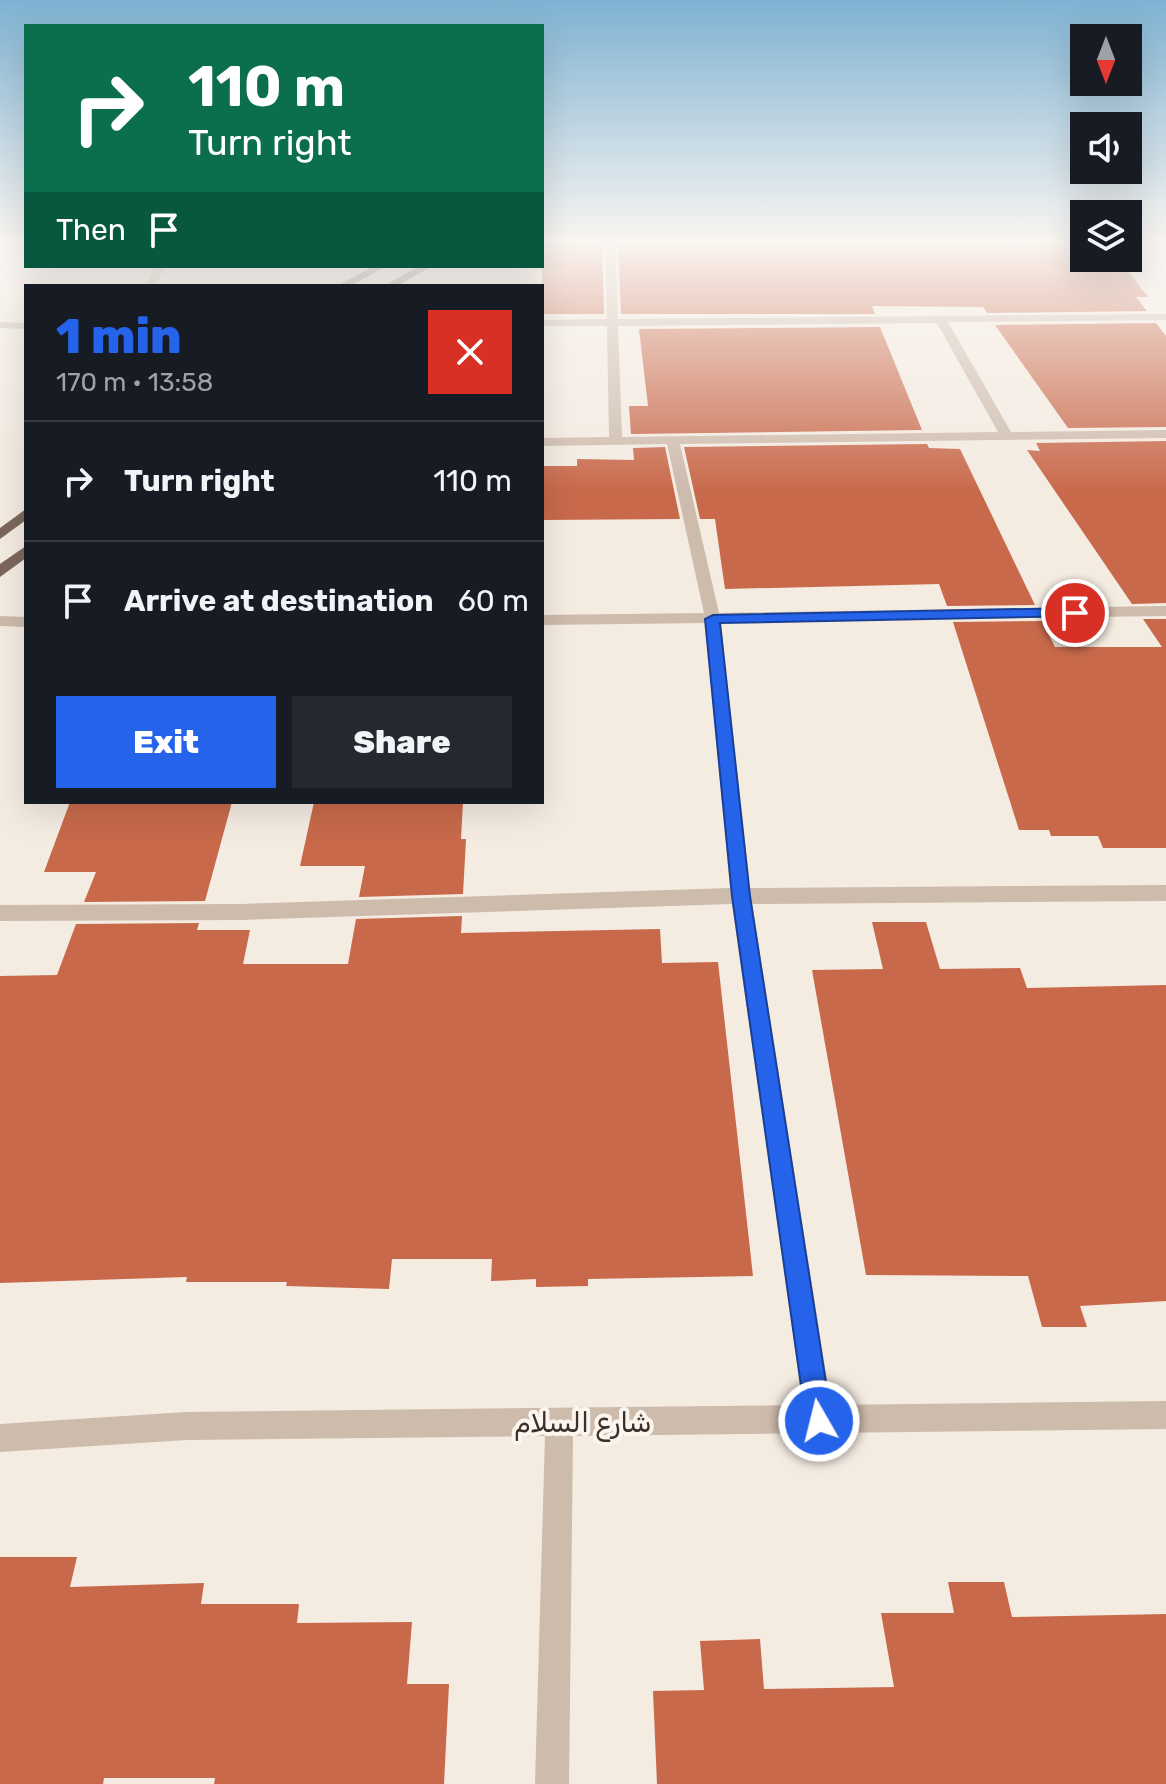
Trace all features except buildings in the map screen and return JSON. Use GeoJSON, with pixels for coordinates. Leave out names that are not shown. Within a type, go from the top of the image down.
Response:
{"type":"FeatureCollection","features":[{"type":"Feature","properties":{"kind":"main road"},"geometry":{"type":"LineString","coordinates":[[0,535],[24,515]]}},
{"type":"Feature","properties":{"kind":"main road"},"geometry":{"type":"LineString","coordinates":[[0,572],[24,552]]}},
{"type":"Feature","properties":{"kind":"street"},"geometry":{"type":"LineString","coordinates":[[610,326],[616,443]]}},
{"type":"Feature","properties":{"kind":"street"},"geometry":{"type":"LineString","coordinates":[[945,326],[1006,435]]}},
{"type":"Feature","properties":{"kind":"street"},"geometry":{"type":"LineString","coordinates":[[544,442],[1166,434]]}},
{"type":"Feature","properties":{"kind":"street"},"geometry":{"type":"LineString","coordinates":[[673,442],[713,619],[741,896],[819,1421]]}},
{"type":"Feature","properties":{"kind":"street"},"geometry":{"type":"LineString","coordinates":[[544,620],[1166,611]]}},
{"type":"Feature","properties":{"kind":"street"},"geometry":{"type":"LineString","coordinates":[[0,621],[24,622]]}},
{"type":"Feature","properties":{"kind":"street"},"geometry":{"type":"LineString","coordinates":[[0,913],[241,912],[741,896],[1166,893]]}},
{"type":"Feature","properties":{"kind":"street","name":"شارع السلام"},"geometry":{"type":"LineString","coordinates":[[0,1438],[186,1426],[1166,1415]]}},
{"type":"Feature","properties":{"kind":"street"},"geometry":{"type":"LineString","coordinates":[[552,1784],[559,1422]]}},
{"type":"Feature","properties":{"kind":"route"},"geometry":{"type":"LineString","coordinates":[[819,1421],[741,896],[713,619],[1075,613]]}}]}
